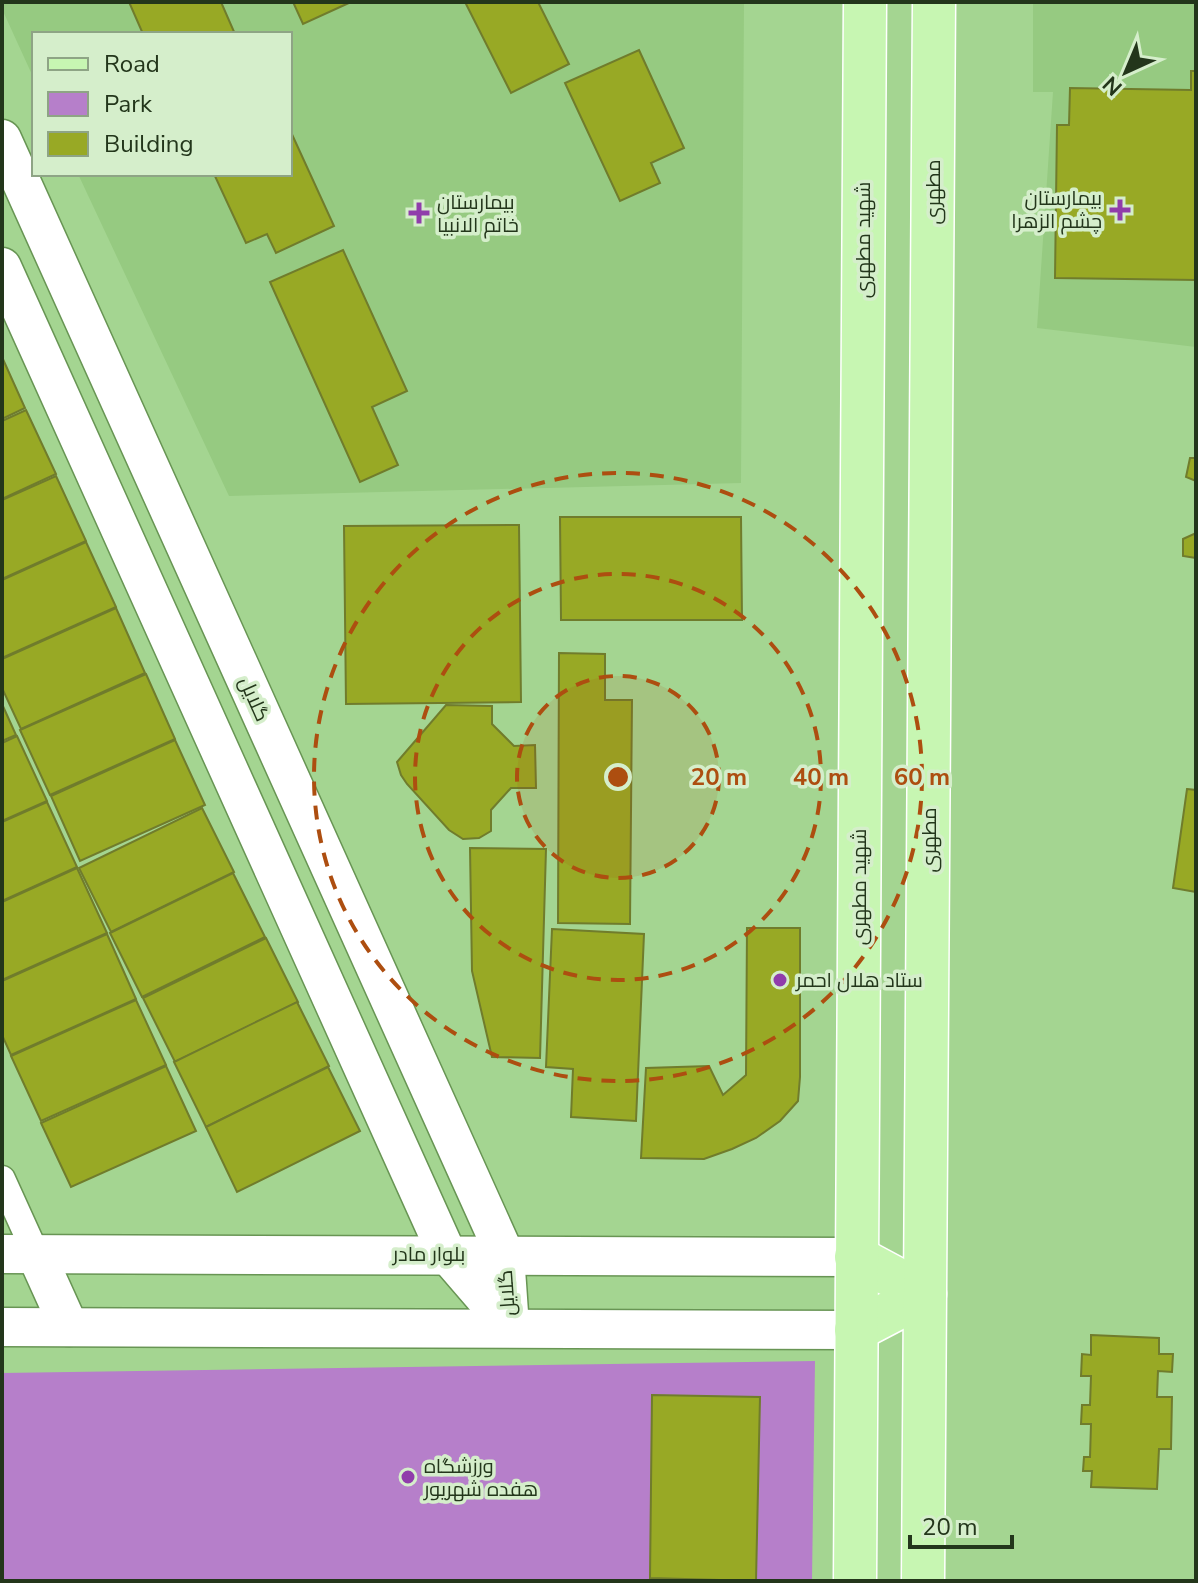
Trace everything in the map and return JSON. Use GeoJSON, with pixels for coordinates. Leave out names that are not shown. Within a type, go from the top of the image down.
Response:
{"type":"FeatureCollection","features":[{"type":"Feature","properties":{"kind":"main road","name":"شهید مطهری"},"geometry":{"type":"LineString","coordinates":[[855,1581],[865,2]]}},
{"type":"Feature","properties":{"kind":"main road","name":"مطهری"},"geometry":{"type":"LineString","coordinates":[[923,1581],[934,2]]}},
{"type":"Feature","properties":{"kind":"main road"},"geometry":{"type":"LineString","coordinates":[[856,1257],[925,1294]]}},
{"type":"Feature","properties":{"kind":"main road"},"geometry":{"type":"LineString","coordinates":[[856,1330],[925,1294]]}},
{"type":"Feature","properties":{"kind":"street","name":"گلایل"},"geometry":{"type":"LineString","coordinates":[[2,139],[505,1255],[510,1327]]}},
{"type":"Feature","properties":{"kind":"street","name":"گلایل"},"geometry":{"type":"LineString","coordinates":[[2,267],[447,1254],[510,1327]]}},
{"type":"Feature","properties":{"kind":"street"},"geometry":{"type":"LineString","coordinates":[[2,1179],[19,1254],[69,1327]]}},
{"type":"Feature","properties":{"kind":"street","name":"بلوار مادر"},"geometry":{"type":"LineString","coordinates":[[19,1254],[856,1257]]}},
{"type":"Feature","properties":{"kind":"street"},"geometry":{"type":"LineString","coordinates":[[2,1327],[856,1330]]}},
{"type":"Feature","properties":{"kind":"shaded area","name":"بیمارستان خاتم الانبیا"},"geometry":{"type":"Polygon","coordinates":[[[2,2],[744,2],[741,483],[229,496],[79,176],[292,176],[292,32],[32,32],[32,75],[2,9],[2,2]]]}},
{"type":"Feature","properties":{"kind":"shaded area","name":"بیمارستان چشم الزهرا"},"geometry":{"type":"Polygon","coordinates":[[[1033,2],[1196,2],[1196,347],[1037,328],[1053,92],[1033,92],[1033,2]]]}},
{"type":"Feature","properties":{"kind":"green space","name":"ورزشگاه هفده شهریور"},"geometry":{"type":"Polygon","coordinates":[[[815,1361],[812,1581],[2,1581],[2,1373],[815,1361]]]}},
{"type":"Feature","properties":{"kind":"building"},"geometry":{"type":"Polygon","coordinates":[[[129,2],[221,2],[234,32],[142,32],[129,2]]]}},
{"type":"Feature","properties":{"kind":"building"},"geometry":{"type":"Polygon","coordinates":[[[293,2],[351,2],[303,24],[293,2]]]}},
{"type":"Feature","properties":{"kind":"building"},"geometry":{"type":"Polygon","coordinates":[[[465,2],[538,2],[569,64],[511,93],[465,2]]]}},
{"type":"Feature","properties":{"kind":"building"},"geometry":{"type":"Polygon","coordinates":[[[639,50],[684,148],[651,163],[660,183],[620,201],[565,83],[639,50]]]}},
{"type":"Feature","properties":{"kind":"building"},"geometry":{"type":"Polygon","coordinates":[[[1191,71],[1196,71],[1196,280],[1055,278],[1057,125],[1069,125],[1070,88],[1191,90],[1191,71]]]}},
{"type":"Feature","properties":{"kind":"building"},"geometry":{"type":"Polygon","coordinates":[[[292,134],[334,226],[276,253],[267,234],[246,243],[215,176],[292,176],[292,134]]]}},
{"type":"Feature","properties":{"kind":"building"},"geometry":{"type":"Polygon","coordinates":[[[343,250],[407,391],[372,407],[398,465],[360,482],[270,282],[343,250]]]}},
{"type":"Feature","properties":{"kind":"building"},"geometry":{"type":"Polygon","coordinates":[[[2,357],[25,408],[2,419],[2,357]]]}},
{"type":"Feature","properties":{"kind":"building"},"geometry":{"type":"Polygon","coordinates":[[[26,410],[56,474],[2,499],[2,421],[26,410]]]}},
{"type":"Feature","properties":{"kind":"building"},"geometry":{"type":"Polygon","coordinates":[[[1190,458],[1196,458],[1196,481],[1186,477],[1190,458]]]}},
{"type":"Feature","properties":{"kind":"building"},"geometry":{"type":"Polygon","coordinates":[[[56,476],[86,541],[2,579],[2,500],[56,476]]]}},
{"type":"Feature","properties":{"kind":"building"},"geometry":{"type":"Polygon","coordinates":[[[560,517],[741,517],[742,620],[561,620],[560,517]]]}},
{"type":"Feature","properties":{"kind":"building"},"geometry":{"type":"Polygon","coordinates":[[[519,525],[521,702],[346,704],[344,526],[519,525]]]}},
{"type":"Feature","properties":{"kind":"building"},"geometry":{"type":"Polygon","coordinates":[[[1196,533],[1196,558],[1183,556],[1183,539],[1196,533]]]}},
{"type":"Feature","properties":{"kind":"building"},"geometry":{"type":"Polygon","coordinates":[[[86,542],[116,607],[2,658],[2,580],[86,542]]]}},
{"type":"Feature","properties":{"kind":"building"},"geometry":{"type":"Polygon","coordinates":[[[116,608],[145,673],[21,729],[2,688],[2,659],[116,608]]]}},
{"type":"Feature","properties":{"kind":"building"},"geometry":{"type":"Polygon","coordinates":[[[559,653],[605,654],[605,700],[632,700],[630,924],[558,923],[559,653]]]}},
{"type":"Feature","properties":{"kind":"building"},"geometry":{"type":"Polygon","coordinates":[[[146,674],[175,739],[50,795],[20,730],[146,674]]]}},
{"type":"Feature","properties":{"kind":"building"},"geometry":{"type":"Polygon","coordinates":[[[2,704],[16,735],[2,741],[2,704]]]}},
{"type":"Feature","properties":{"kind":"building"},"geometry":{"type":"Polygon","coordinates":[[[446,705],[492,706],[492,724],[514,746],[535,745],[536,788],[511,788],[491,810],[491,831],[479,838],[463,839],[449,830],[407,784],[397,762],[446,705]]]}},
{"type":"Feature","properties":{"kind":"building"},"geometry":{"type":"Polygon","coordinates":[[[17,736],[47,801],[2,821],[2,743],[17,736]]]}},
{"type":"Feature","properties":{"kind":"building"},"geometry":{"type":"Polygon","coordinates":[[[175,740],[205,805],[80,861],[51,796],[175,740]]]}},
{"type":"Feature","properties":{"kind":"building"},"geometry":{"type":"Polygon","coordinates":[[[1187,789],[1196,790],[1196,892],[1173,888],[1187,789]]]}},
{"type":"Feature","properties":{"kind":"building"},"geometry":{"type":"Polygon","coordinates":[[[47,802],[77,867],[2,901],[2,822],[47,802]]]}},
{"type":"Feature","properties":{"kind":"building"},"geometry":{"type":"Polygon","coordinates":[[[202,808],[234,872],[111,932],[79,868],[202,808]]]}},
{"type":"Feature","properties":{"kind":"building"},"geometry":{"type":"Polygon","coordinates":[[[470,848],[546,849],[540,1058],[492,1057],[472,971],[470,848]]]}},
{"type":"Feature","properties":{"kind":"building"},"geometry":{"type":"Polygon","coordinates":[[[77,868],[107,933],[2,980],[2,902],[77,868]]]}},
{"type":"Feature","properties":{"kind":"building"},"geometry":{"type":"Polygon","coordinates":[[[233,873],[265,937],[142,997],[110,933],[233,873]]]}},
{"type":"Feature","properties":{"kind":"building"},"geometry":{"type":"Polygon","coordinates":[[[747,928],[800,928],[798,1101],[780,1121],[756,1138],[732,1149],[704,1159],[641,1158],[646,1068],[709,1066],[723,1095],[746,1075],[747,928]]]}},
{"type":"Feature","properties":{"kind":"building"},"geometry":{"type":"Polygon","coordinates":[[[552,929],[644,934],[636,1121],[571,1117],[573,1069],[546,1067],[552,929]]]}},
{"type":"Feature","properties":{"kind":"building"},"geometry":{"type":"Polygon","coordinates":[[[107,934],[136,999],[11,1055],[2,1035],[2,981],[107,934]]]}},
{"type":"Feature","properties":{"kind":"building"},"geometry":{"type":"Polygon","coordinates":[[[266,938],[298,1002],[175,1062],[143,998],[266,938]]]}},
{"type":"Feature","properties":{"kind":"building"},"geometry":{"type":"Polygon","coordinates":[[[136,1000],[166,1065],[41,1121],[11,1056],[136,1000]]]}},
{"type":"Feature","properties":{"kind":"building"},"geometry":{"type":"Polygon","coordinates":[[[297,1002],[329,1066],[206,1127],[174,1062],[297,1002]]]}},
{"type":"Feature","properties":{"kind":"building"},"geometry":{"type":"Polygon","coordinates":[[[166,1066],[196,1131],[71,1187],[41,1123],[166,1066]]]}},
{"type":"Feature","properties":{"kind":"building"},"geometry":{"type":"Polygon","coordinates":[[[328,1067],[360,1131],[237,1192],[206,1127],[328,1067]]]}},
{"type":"Feature","properties":{"kind":"building"},"geometry":{"type":"Polygon","coordinates":[[[1091,1335],[1159,1338],[1159,1354],[1173,1354],[1172,1372],[1158,1371],[1157,1397],[1172,1397],[1171,1449],[1159,1449],[1157,1489],[1091,1487],[1092,1471],[1083,1471],[1084,1457],[1090,1457],[1091,1424],[1081,1424],[1082,1405],[1090,1405],[1091,1376],[1081,1376],[1082,1354],[1091,1355],[1091,1335]]]}},
{"type":"Feature","properties":{"kind":"building"},"geometry":{"type":"Polygon","coordinates":[[[652,1395],[760,1397],[756,1581],[650,1578],[652,1395]]]}},
{"type":"Feature","properties":{"kind":"place","name":"بیمارستان چشم الزهرا"},"geometry":{"type":"Point","coordinates":[1120,210]}},
{"type":"Feature","properties":{"kind":"place","name":"بیمارستان خاتم الانبیا"},"geometry":{"type":"Point","coordinates":[419,213]}},
{"type":"Feature","properties":{"kind":"place","name":"ستاد هلال احمر"},"geometry":{"type":"Point","coordinates":[780,980]}},
{"type":"Feature","properties":{"kind":"place","name":"ورزشگاه هفده شهریور"},"geometry":{"type":"Point","coordinates":[408,1477]}}]}
